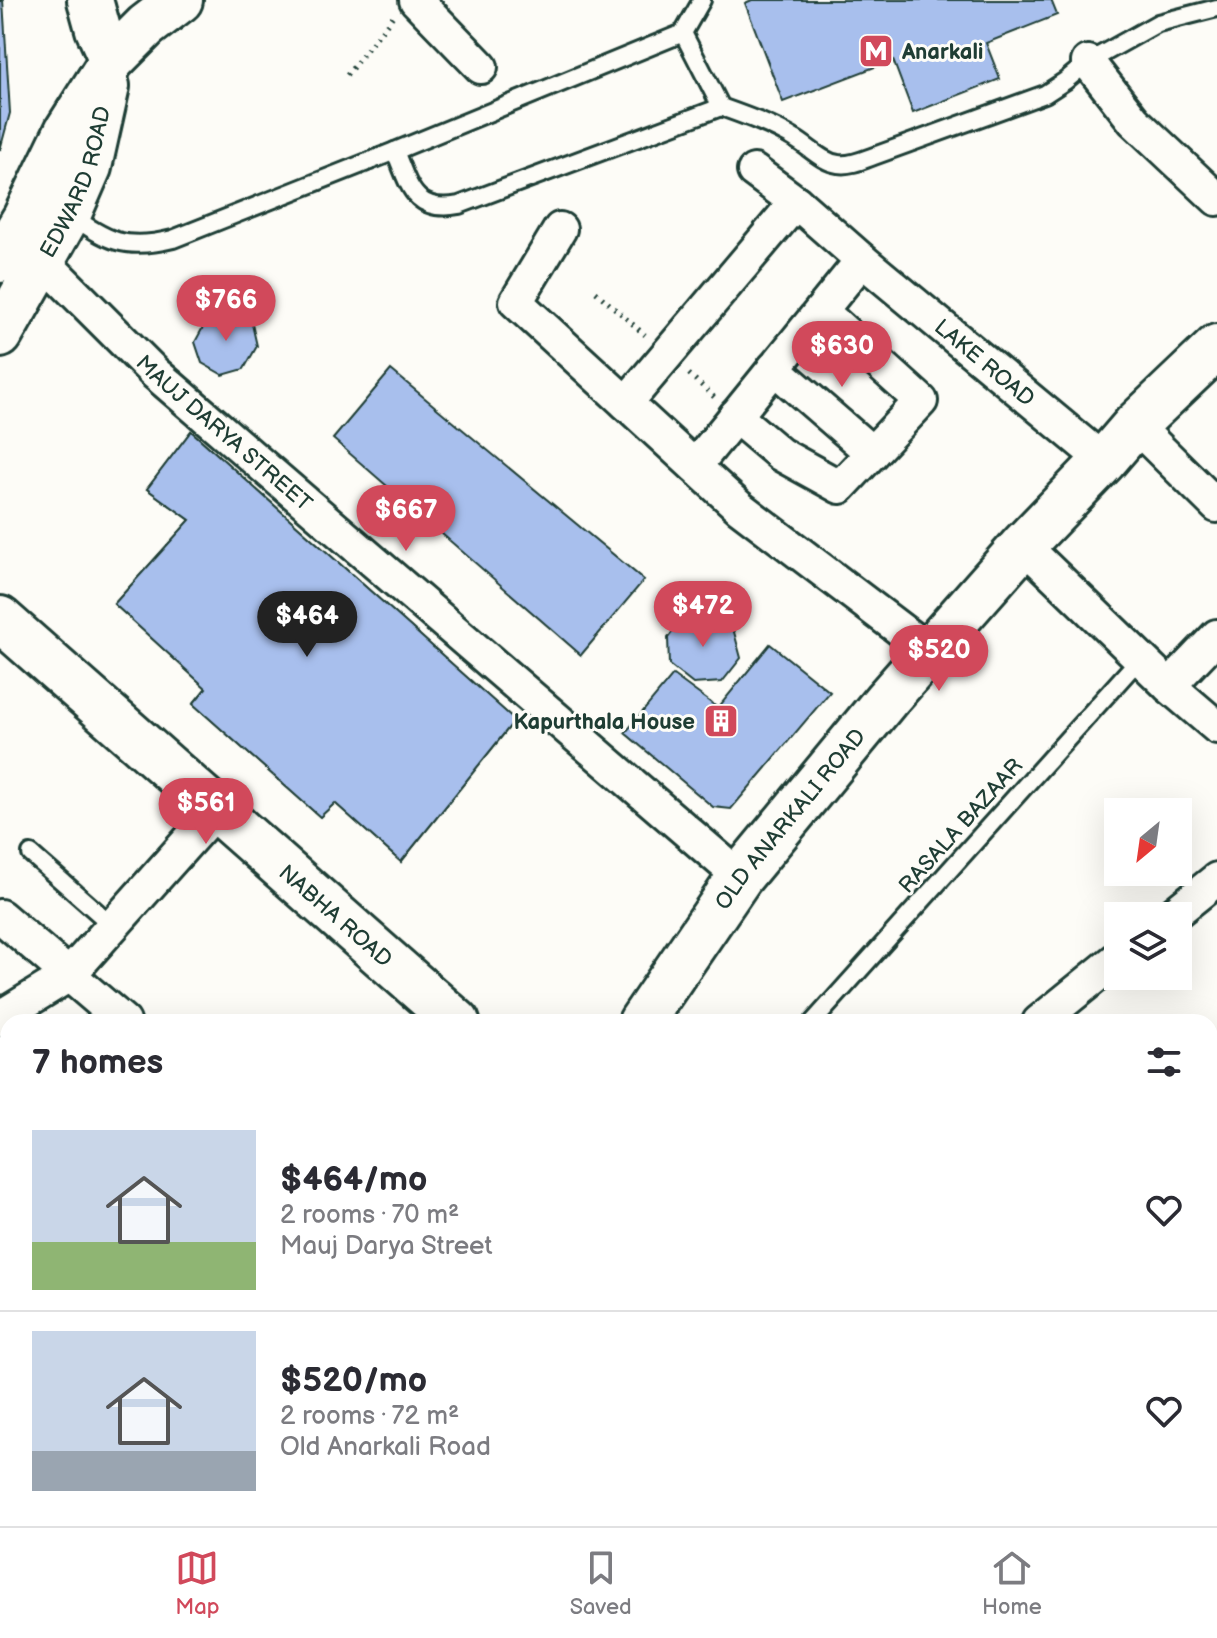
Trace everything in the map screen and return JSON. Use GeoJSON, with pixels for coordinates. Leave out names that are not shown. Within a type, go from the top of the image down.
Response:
{"type":"FeatureCollection","features":[{"type":"Feature","properties":{"kind":"main road"},"geometry":{"type":"LineString","coordinates":[[90,0],[98,29],[112,60]]}},
{"type":"Feature","properties":{"kind":"main road"},"geometry":{"type":"LineString","coordinates":[[0,260],[25,218],[67,131],[112,60],[146,26],[180,0]]}},
{"type":"Feature","properties":{"kind":"main road","name":"EDWARD ROAD"},"geometry":{"type":"LineString","coordinates":[[0,335],[69,213],[89,167],[112,60]]}},
{"type":"Feature","properties":{"kind":"main road","name":"OLD ANARKALI ROAD"},"geometry":{"type":"LineString","coordinates":[[646,1014],[740,877],[886,700],[1023,545],[1135,425],[1217,347]]}},
{"type":"Feature","properties":{"kind":"main road","name":"NABHA ROAD"},"geometry":{"type":"LineString","coordinates":[[0,619],[448,1014]]}},
{"type":"Feature","properties":{"kind":"street"},"geometry":{"type":"LineString","coordinates":[[406,6],[481,67]]}},
{"type":"Feature","properties":{"kind":"street"},"geometry":{"type":"LineString","coordinates":[[1088,62],[1134,121],[1217,199]]}},
{"type":"Feature","properties":{"kind":"street","name":"LAKE ROAD"},"geometry":{"type":"LineString","coordinates":[[754,171],[796,202],[1104,461]]}},
{"type":"Feature","properties":{"kind":"street"},"geometry":{"type":"LineString","coordinates":[[626,403],[796,202]]}},
{"type":"Feature","properties":{"kind":"street"},"geometry":{"type":"LineString","coordinates":[[560,229],[516,302],[739,507],[930,652]]}},
{"type":"Feature","properties":{"kind":"street"},"geometry":{"type":"LineString","coordinates":[[695,466],[862,260]]}},
{"type":"Feature","properties":{"kind":"street","name":"MAUJ DARYA STREET"},"geometry":{"type":"LineString","coordinates":[[43,261],[155,373],[740,877]]}},
{"type":"Feature","properties":{"kind":"street"},"geometry":{"type":"LineString","coordinates":[[735,416],[780,454],[840,487],[921,401],[821,311]]}},
{"type":"Feature","properties":{"kind":"street"},"geometry":{"type":"LineString","coordinates":[[774,368],[872,453]]}},
{"type":"Feature","properties":{"kind":"street"},"geometry":{"type":"LineString","coordinates":[[1135,425],[1217,506]]}},
{"type":"Feature","properties":{"kind":"street"},"geometry":{"type":"LineString","coordinates":[[1023,545],[1169,686],[1217,727]]}},
{"type":"Feature","properties":{"kind":"street"},"geometry":{"type":"LineString","coordinates":[[1169,686],[1217,636]]}},
{"type":"Feature","properties":{"kind":"street"},"geometry":{"type":"LineString","coordinates":[[6,1014],[69,975],[217,809]]}},
{"type":"Feature","properties":{"kind":"street"},"geometry":{"type":"LineString","coordinates":[[1188,902],[1217,879]]}},
{"type":"Feature","properties":{"kind":"street"},"geometry":{"type":"LineString","coordinates":[[0,916],[115,1014]]}},
{"type":"Feature","properties":{"kind":"street"},"geometry":{"type":"LineString","coordinates":[[1049,1014],[1104,969]]}},
{"type":"Feature","properties":{"kind":"lane"},"geometry":{"type":"LineString","coordinates":[[69,213],[100,236],[124,244],[152,245],[173,239],[683,33],[702,0]]}},
{"type":"Feature","properties":{"kind":"lane"},"geometry":{"type":"LineString","coordinates":[[395,151],[412,193],[421,201],[444,208],[721,107],[767,124],[836,164],[850,164],[1045,94],[1088,62],[1158,23],[1217,8]]}},
{"type":"Feature","properties":{"kind":"lane"},"geometry":{"type":"LineString","coordinates":[[683,33],[721,107]]}},
{"type":"Feature","properties":{"kind":"lane","name":"RASALA BAZAAR"},"geometry":{"type":"LineString","coordinates":[[820,1014],[1141,657]]}},
{"type":"Feature","properties":{"kind":"lane"},"geometry":{"type":"LineString","coordinates":[[31,854],[113,926]]}},
{"type":"Feature","properties":{"kind":"path"},"geometry":{"type":"LineString","coordinates":[[347,75],[406,6]]}},
{"type":"Feature","properties":{"kind":"building"},"geometry":{"type":"Polygon","coordinates":[[[0,0],[3,0],[10,113],[0,150],[0,0]]]}},
{"type":"Feature","properties":{"kind":"building","name":"Anarkali"},"geometry":{"type":"Polygon","coordinates":[[[752,0],[1051,0],[1057,15],[986,43],[1000,79],[913,113],[893,60],[783,102],[745,3],[752,0]]]}},
{"type":"Feature","properties":{"kind":"building"},"geometry":{"type":"Polygon","coordinates":[[[229,310],[252,324],[257,346],[244,369],[223,375],[202,363],[195,342],[208,318],[229,310]]]}},
{"type":"Feature","properties":{"kind":"building"},"geometry":{"type":"Polygon","coordinates":[[[391,370],[644,580],[581,655],[333,439],[391,370]]]}},
{"type":"Feature","properties":{"kind":"building"},"geometry":{"type":"Polygon","coordinates":[[[191,431],[515,720],[401,862],[335,803],[320,817],[193,704],[206,688],[114,604],[190,520],[147,489],[191,431]],[[304,643],[265,687],[332,745],[370,700],[304,643]]]}},
{"type":"Feature","properties":{"kind":"building"},"geometry":{"type":"Polygon","coordinates":[[[191,431],[515,720],[401,862],[335,803],[320,817],[193,704],[206,688],[114,604],[190,520],[147,489],[191,431]]]}},
{"type":"Feature","properties":{"kind":"building"},"geometry":{"type":"Polygon","coordinates":[[[711,612],[734,632],[741,658],[722,682],[693,684],[669,665],[668,638],[684,616],[711,612]]]}},
{"type":"Feature","properties":{"kind":"building","name":"Kapurthala House"},"geometry":{"type":"Polygon","coordinates":[[[770,644],[830,692],[731,809],[713,807],[625,733],[673,675],[718,708],[770,644]]]}},
{"type":"Feature","properties":{"kind":"place","name":"Anarkali"},"geometry":{"type":"Point","coordinates":[876,51]}},
{"type":"Feature","properties":{"kind":"place","name":"Kapurthala House"},"geometry":{"type":"Point","coordinates":[721,721]}}]}
